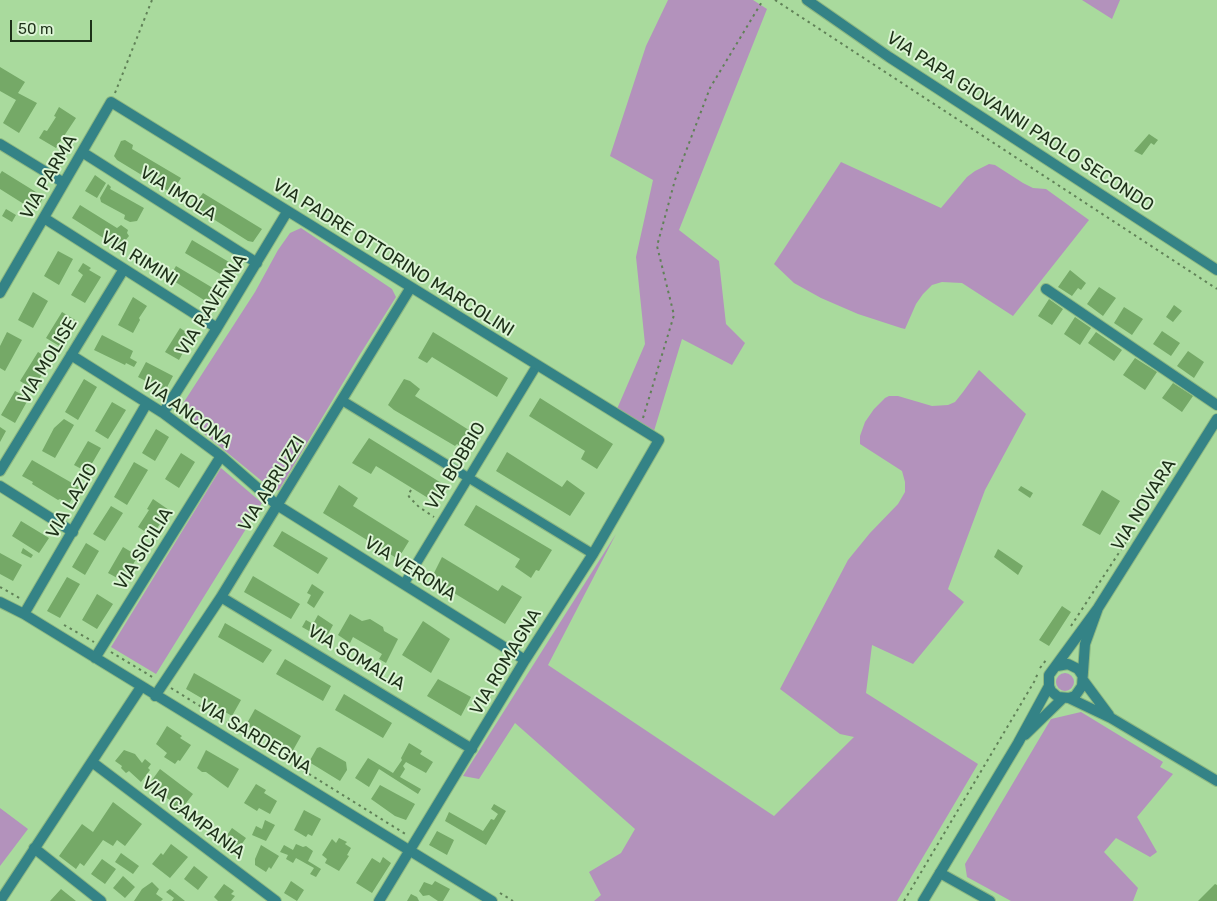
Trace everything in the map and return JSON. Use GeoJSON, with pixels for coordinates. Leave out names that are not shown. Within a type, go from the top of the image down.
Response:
{"type":"FeatureCollection","features":[{"type":"Feature","properties":{"kind":"street","name":"VIA PAPA GIOVANNI PAOLO SECONDO"},"geometry":{"type":"LineString","coordinates":[[806,0],[889,57],[1217,270]]}},
{"type":"Feature","properties":{"kind":"street","name":"VIA PARMA"},"geometry":{"type":"LineString","coordinates":[[0,294],[111,102]]}},
{"type":"Feature","properties":{"kind":"street","name":"VIA PADRE OTTORINO MARCOLINI"},"geometry":{"type":"LineString","coordinates":[[111,102],[659,440]]}},
{"type":"Feature","properties":{"kind":"street"},"geometry":{"type":"LineString","coordinates":[[0,144],[64,183]]}},
{"type":"Feature","properties":{"kind":"street","name":"VIA IMOLA"},"geometry":{"type":"LineString","coordinates":[[82,152],[258,263]]}},
{"type":"Feature","properties":{"kind":"street","name":"VIA RAVENNA"},"geometry":{"type":"LineString","coordinates":[[163,413],[218,328],[287,212]]}},
{"type":"Feature","properties":{"kind":"street","name":"VIA RIMINI"},"geometry":{"type":"LineString","coordinates":[[44,218],[218,328]]}},
{"type":"Feature","properties":{"kind":"street","name":"VIA MOLISE"},"geometry":{"type":"LineString","coordinates":[[0,471],[124,269]]}},
{"type":"Feature","properties":{"kind":"street","name":"VIA ABRUZZI"},"geometry":{"type":"LineString","coordinates":[[155,696],[222,597],[411,287]]}},
{"type":"Feature","properties":{"kind":"street"},"geometry":{"type":"LineString","coordinates":[[1046,289],[1217,405]]}},
{"type":"Feature","properties":{"kind":"street","name":"VIA ANCONA"},"geometry":{"type":"LineString","coordinates":[[71,355],[163,413],[221,456],[277,506]]}},
{"type":"Feature","properties":{"kind":"street","name":"VIA BOBBIO"},"geometry":{"type":"LineString","coordinates":[[404,584],[537,365]]}},
{"type":"Feature","properties":{"kind":"street"},"geometry":{"type":"LineString","coordinates":[[343,401],[593,554]]}},
{"type":"Feature","properties":{"kind":"street","name":"VIA LAZIO"},"geometry":{"type":"LineString","coordinates":[[24,614],[147,403]]}},
{"type":"Feature","properties":{"kind":"street","name":"VIA NOVARA"},"geometry":{"type":"LineString","coordinates":[[923,901],[1018,742],[1049,686],[1049,675],[1098,608],[1217,419]]}},
{"type":"Feature","properties":{"kind":"street","name":"VIA ROMAGNA"},"geometry":{"type":"LineString","coordinates":[[379,901],[525,660],[593,554],[659,440]]}},
{"type":"Feature","properties":{"kind":"street","name":"VIA SICILIA"},"geometry":{"type":"LineString","coordinates":[[95,658],[221,456]]}},
{"type":"Feature","properties":{"kind":"street"},"geometry":{"type":"LineString","coordinates":[[0,486],[73,532]]}},
{"type":"Feature","properties":{"kind":"street","name":"VIA VERONA"},"geometry":{"type":"LineString","coordinates":[[277,506],[525,660]]}},
{"type":"Feature","properties":{"kind":"street","name":"VIA SOMALIA"},"geometry":{"type":"LineString","coordinates":[[222,597],[472,749]]}},
{"type":"Feature","properties":{"kind":"street","name":"VIA SARDEGNA"},"geometry":{"type":"LineString","coordinates":[[0,602],[24,614],[492,901]]}},
{"type":"Feature","properties":{"kind":"street","name":"VIA NOVARA"},"geometry":{"type":"LineString","coordinates":[[1018,742],[1066,698],[1079,692],[1082,678],[1084,644],[1098,608]]}},
{"type":"Feature","properties":{"kind":"street"},"geometry":{"type":"LineString","coordinates":[[1057,666],[1068,664],[1078,669],[1082,678],[1111,718]]}},
{"type":"Feature","properties":{"kind":"street"},"geometry":{"type":"LineString","coordinates":[[1049,686],[1054,694],[1111,718],[1217,781]]}},
{"type":"Feature","properties":{"kind":"street"},"geometry":{"type":"LineString","coordinates":[[0,901],[141,687]]}},
{"type":"Feature","properties":{"kind":"street","name":"VIA CAMPANIA"},"geometry":{"type":"LineString","coordinates":[[92,762],[276,901]]}},
{"type":"Feature","properties":{"kind":"street"},"geometry":{"type":"LineString","coordinates":[[34,848],[101,901]]}},
{"type":"Feature","properties":{"kind":"street"},"geometry":{"type":"LineString","coordinates":[[940,873],[990,901]]}},
{"type":"Feature","properties":{"kind":"path"},"geometry":{"type":"LineString","coordinates":[[111,102],[152,0]]}},
{"type":"Feature","properties":{"kind":"path"},"geometry":{"type":"LineString","coordinates":[[637,428],[644,416],[674,315],[657,246],[676,180],[710,88],[763,0]]}},
{"type":"Feature","properties":{"kind":"path"},"geometry":{"type":"LineString","coordinates":[[775,0],[1217,288]]}},
{"type":"Feature","properties":{"kind":"path"},"geometry":{"type":"LineString","coordinates":[[411,490],[408,495],[419,507],[433,518],[436,514],[443,519]]}},
{"type":"Feature","properties":{"kind":"path"},"geometry":{"type":"LineString","coordinates":[[0,588],[30,605]]}},
{"type":"Feature","properties":{"kind":"path"},"geometry":{"type":"LineString","coordinates":[[62,624],[163,683],[417,841]]}},
{"type":"Feature","properties":{"kind":"shaded area"},"geometry":{"type":"Polygon","coordinates":[[[668,0],[753,0],[767,9],[679,230],[719,261],[726,324],[745,343],[732,365],[682,339],[654,431],[617,409],[645,344],[636,257],[653,180],[610,156],[646,46],[668,0]]]}},
{"type":"Feature","properties":{"kind":"shaded area"},"geometry":{"type":"Polygon","coordinates":[[[1082,0],[1120,0],[1112,19],[1082,0]]]}},
{"type":"Feature","properties":{"kind":"shaded area"},"geometry":{"type":"Polygon","coordinates":[[[841,162],[941,208],[967,177],[989,164],[995,165],[1033,188],[1046,189],[1089,220],[1013,316],[962,283],[942,282],[932,285],[923,294],[916,304],[905,329],[858,314],[821,298],[794,283],[774,264],[841,162]]]}},
{"type":"Feature","properties":{"kind":"shaded area"},"geometry":{"type":"Polygon","coordinates":[[[301,228],[392,289],[396,297],[279,490],[274,491],[185,418],[182,405],[255,292],[278,250],[290,233],[301,228]]]}},
{"type":"Feature","properties":{"kind":"shaded area"},"geometry":{"type":"Polygon","coordinates":[[[979,370],[1026,414],[985,490],[948,589],[964,602],[913,664],[872,645],[866,693],[978,764],[897,901],[594,901],[601,895],[589,872],[621,853],[635,829],[515,723],[479,779],[463,776],[616,534],[548,665],[774,816],[854,737],[840,734],[780,689],[848,560],[870,533],[898,504],[905,492],[902,471],[860,444],[860,436],[865,422],[874,409],[889,396],[898,396],[932,406],[948,405],[955,402],[979,370]]]}},
{"type":"Feature","properties":{"kind":"shaded area"},"geometry":{"type":"Polygon","coordinates":[[[221,468],[262,503],[156,674],[111,647],[221,468]]]}},
{"type":"Feature","properties":{"kind":"shaded area"},"geometry":{"type":"Polygon","coordinates":[[[1065,673],[1071,676],[1074,682],[1071,688],[1065,691],[1059,688],[1056,682],[1059,676],[1065,673]]]}},
{"type":"Feature","properties":{"kind":"shaded area"},"geometry":{"type":"Polygon","coordinates":[[[1081,712],[1163,762],[1160,767],[1173,774],[1137,817],[1157,852],[1150,857],[1116,838],[1104,852],[1138,888],[1133,901],[1011,901],[967,877],[965,864],[1051,719],[1081,712]]]}},
{"type":"Feature","properties":{"kind":"shaded area"},"geometry":{"type":"Polygon","coordinates":[[[0,808],[28,829],[0,866],[0,808]]]}},
{"type":"Feature","properties":{"kind":"building"},"geometry":{"type":"Polygon","coordinates":[[[0,67],[25,82],[18,93],[37,103],[19,133],[3,123],[16,100],[0,91],[0,67]]]}},
{"type":"Feature","properties":{"kind":"building"},"geometry":{"type":"Polygon","coordinates":[[[59,107],[76,118],[56,148],[39,138],[44,130],[47,131],[56,117],[54,116],[59,107]]]}},
{"type":"Feature","properties":{"kind":"building"},"geometry":{"type":"Polygon","coordinates":[[[1149,134],[1158,140],[1154,145],[1151,143],[1142,155],[1134,151],[1149,134]]]}},
{"type":"Feature","properties":{"kind":"building"},"geometry":{"type":"Polygon","coordinates":[[[125,140],[133,145],[132,149],[181,178],[173,191],[168,191],[117,160],[114,156],[121,141],[125,140]]]}},
{"type":"Feature","properties":{"kind":"building"},"geometry":{"type":"Polygon","coordinates":[[[2,171],[44,197],[35,211],[0,189],[0,174],[2,171]]]}},
{"type":"Feature","properties":{"kind":"building"},"geometry":{"type":"Polygon","coordinates":[[[95,175],[106,183],[97,198],[85,191],[95,175]]]}},
{"type":"Feature","properties":{"kind":"building"},"geometry":{"type":"Polygon","coordinates":[[[108,184],[111,187],[110,189],[144,208],[137,221],[130,222],[124,219],[125,215],[101,202],[100,198],[108,184]]]}},
{"type":"Feature","properties":{"kind":"building"},"geometry":{"type":"Polygon","coordinates":[[[203,193],[262,229],[253,242],[248,241],[199,210],[194,205],[203,193]]]}},
{"type":"Feature","properties":{"kind":"building"},"geometry":{"type":"Polygon","coordinates":[[[80,205],[117,228],[121,225],[128,230],[129,236],[119,248],[72,218],[80,205]]]}},
{"type":"Feature","properties":{"kind":"building"},"geometry":{"type":"Polygon","coordinates":[[[6,209],[16,215],[12,222],[2,216],[6,209]]]}},
{"type":"Feature","properties":{"kind":"building"},"geometry":{"type":"Polygon","coordinates":[[[192,240],[239,268],[232,281],[185,253],[192,240]]]}},
{"type":"Feature","properties":{"kind":"building"},"geometry":{"type":"Polygon","coordinates":[[[58,251],[73,259],[59,285],[44,276],[58,251]]]}},
{"type":"Feature","properties":{"kind":"building"},"geometry":{"type":"Polygon","coordinates":[[[83,263],[91,268],[89,270],[101,277],[85,303],[71,295],[83,275],[78,271],[83,263]]]}},
{"type":"Feature","properties":{"kind":"building"},"geometry":{"type":"Polygon","coordinates":[[[176,266],[223,294],[215,307],[169,278],[176,266]]]}},
{"type":"Feature","properties":{"kind":"building"},"geometry":{"type":"Polygon","coordinates":[[[1070,270],[1086,283],[1081,290],[1078,288],[1072,296],[1058,287],[1070,270]]]}},
{"type":"Feature","properties":{"kind":"building"},"geometry":{"type":"Polygon","coordinates":[[[1099,287],[1116,298],[1103,316],[1087,304],[1099,287]]]}},
{"type":"Feature","properties":{"kind":"building"},"geometry":{"type":"Polygon","coordinates":[[[33,292],[48,301],[33,328],[18,320],[33,292]]]}},
{"type":"Feature","properties":{"kind":"building"},"geometry":{"type":"Polygon","coordinates":[[[133,297],[147,306],[139,318],[140,320],[133,333],[118,325],[133,297]]]}},
{"type":"Feature","properties":{"kind":"building"},"geometry":{"type":"Polygon","coordinates":[[[1049,299],[1063,309],[1052,325],[1038,316],[1049,299]]]}},
{"type":"Feature","properties":{"kind":"building"},"geometry":{"type":"Polygon","coordinates":[[[1174,305],[1182,311],[1173,322],[1166,317],[1174,305]]]}},
{"type":"Feature","properties":{"kind":"building"},"geometry":{"type":"Polygon","coordinates":[[[1124,307],[1143,319],[1132,335],[1114,323],[1124,307]]]}},
{"type":"Feature","properties":{"kind":"building"},"geometry":{"type":"Polygon","coordinates":[[[62,312],[77,321],[61,347],[46,338],[62,312]]]}},
{"type":"Feature","properties":{"kind":"building"},"geometry":{"type":"Polygon","coordinates":[[[1075,317],[1091,328],[1080,345],[1064,334],[1075,317]]]}},
{"type":"Feature","properties":{"kind":"building"},"geometry":{"type":"Polygon","coordinates":[[[180,328],[192,336],[179,360],[165,352],[180,328]]]}},
{"type":"Feature","properties":{"kind":"building"},"geometry":{"type":"Polygon","coordinates":[[[1162,331],[1180,343],[1171,356],[1153,344],[1162,331]]]}},
{"type":"Feature","properties":{"kind":"building"},"geometry":{"type":"Polygon","coordinates":[[[7,332],[22,340],[5,371],[0,368],[0,346],[7,332]]]}},
{"type":"Feature","properties":{"kind":"building"},"geometry":{"type":"Polygon","coordinates":[[[433,332],[508,378],[497,397],[432,357],[427,363],[418,358],[433,332]]]}},
{"type":"Feature","properties":{"kind":"building"},"geometry":{"type":"Polygon","coordinates":[[[1096,332],[1122,350],[1114,361],[1088,343],[1096,332]]]}},
{"type":"Feature","properties":{"kind":"building"},"geometry":{"type":"Polygon","coordinates":[[[102,335],[133,351],[130,358],[137,362],[134,367],[126,363],[125,365],[94,350],[102,335]]]}},
{"type":"Feature","properties":{"kind":"building"},"geometry":{"type":"Polygon","coordinates":[[[1188,351],[1204,362],[1194,378],[1177,366],[1188,351]]]}},
{"type":"Feature","properties":{"kind":"building"},"geometry":{"type":"Polygon","coordinates":[[[38,352],[51,360],[33,389],[20,381],[38,352]]]}},
{"type":"Feature","properties":{"kind":"building"},"geometry":{"type":"Polygon","coordinates":[[[1135,358],[1157,372],[1145,390],[1123,375],[1135,358]]]}},
{"type":"Feature","properties":{"kind":"building"},"geometry":{"type":"Polygon","coordinates":[[[146,362],[173,376],[165,391],[138,377],[146,362]]]}},
{"type":"Feature","properties":{"kind":"building"},"geometry":{"type":"Polygon","coordinates":[[[84,379],[97,387],[78,420],[65,412],[84,379]]]}},
{"type":"Feature","properties":{"kind":"building"},"geometry":{"type":"Polygon","coordinates":[[[404,379],[420,389],[415,396],[472,432],[467,444],[463,448],[457,444],[455,446],[388,405],[404,379]]]}},
{"type":"Feature","properties":{"kind":"building"},"geometry":{"type":"Polygon","coordinates":[[[1173,383],[1193,396],[1182,412],[1162,398],[1173,383]]]}},
{"type":"Feature","properties":{"kind":"building"},"geometry":{"type":"Polygon","coordinates":[[[15,391],[29,398],[15,423],[1,415],[15,391]]]}},
{"type":"Feature","properties":{"kind":"building"},"geometry":{"type":"Polygon","coordinates":[[[540,398],[613,444],[597,469],[581,459],[585,451],[529,416],[540,398]]]}},
{"type":"Feature","properties":{"kind":"building"},"geometry":{"type":"Polygon","coordinates":[[[112,402],[126,410],[108,439],[95,431],[112,402]]]}},
{"type":"Feature","properties":{"kind":"building"},"geometry":{"type":"Polygon","coordinates":[[[64,419],[74,425],[55,458],[42,451],[54,428],[64,419]]]}},
{"type":"Feature","properties":{"kind":"building"},"geometry":{"type":"Polygon","coordinates":[[[0,427],[6,431],[0,442],[0,427]]]}},
{"type":"Feature","properties":{"kind":"building"},"geometry":{"type":"Polygon","coordinates":[[[156,429],[169,437],[155,461],[142,453],[156,429]]]}},
{"type":"Feature","properties":{"kind":"building"},"geometry":{"type":"Polygon","coordinates":[[[369,438],[443,484],[433,501],[376,466],[371,474],[352,463],[369,438]]]}},
{"type":"Feature","properties":{"kind":"building"},"geometry":{"type":"Polygon","coordinates":[[[88,441],[101,448],[87,472],[74,465],[88,441]]]}},
{"type":"Feature","properties":{"kind":"building"},"geometry":{"type":"Polygon","coordinates":[[[507,452],[562,487],[567,480],[585,493],[570,516],[496,471],[507,452]]]}},
{"type":"Feature","properties":{"kind":"building"},"geometry":{"type":"Polygon","coordinates":[[[181,453],[195,462],[179,488],[165,479],[181,453]]]}},
{"type":"Feature","properties":{"kind":"building"},"geometry":{"type":"Polygon","coordinates":[[[32,460],[79,487],[69,504],[60,499],[58,500],[22,476],[32,460]]]}},
{"type":"Feature","properties":{"kind":"building"},"geometry":{"type":"Polygon","coordinates":[[[134,462],[148,470],[127,505],[114,497],[134,462]]]}},
{"type":"Feature","properties":{"kind":"building"},"geometry":{"type":"Polygon","coordinates":[[[339,485],[358,498],[353,506],[409,541],[398,559],[323,513],[339,485]]]}},
{"type":"Feature","properties":{"kind":"building"},"geometry":{"type":"Polygon","coordinates":[[[1021,486],[1033,493],[1030,498],[1018,490],[1021,486]]]}},
{"type":"Feature","properties":{"kind":"building"},"geometry":{"type":"Polygon","coordinates":[[[1102,490],[1120,501],[1100,535],[1082,525],[1102,490]]]}},
{"type":"Feature","properties":{"kind":"building"},"geometry":{"type":"Polygon","coordinates":[[[153,499],[169,510],[152,536],[138,527],[149,510],[147,509],[153,499]]]}},
{"type":"Feature","properties":{"kind":"building"},"geometry":{"type":"Polygon","coordinates":[[[476,505],[552,550],[539,571],[536,570],[531,578],[515,567],[520,559],[464,525],[476,505]]]}},
{"type":"Feature","properties":{"kind":"building"},"geometry":{"type":"Polygon","coordinates":[[[111,506],[123,513],[105,541],[93,534],[111,506]]]}},
{"type":"Feature","properties":{"kind":"building"},"geometry":{"type":"Polygon","coordinates":[[[21,521],[49,538],[39,553],[12,536],[21,521]]]}},
{"type":"Feature","properties":{"kind":"building"},"geometry":{"type":"Polygon","coordinates":[[[282,531],[328,558],[318,574],[273,546],[282,531]]]}},
{"type":"Feature","properties":{"kind":"building"},"geometry":{"type":"Polygon","coordinates":[[[86,543],[99,551],[85,575],[72,567],[86,543]]]}},
{"type":"Feature","properties":{"kind":"building"},"geometry":{"type":"Polygon","coordinates":[[[123,547],[138,556],[123,581],[108,573],[123,547]]]}},
{"type":"Feature","properties":{"kind":"building"},"geometry":{"type":"Polygon","coordinates":[[[23,548],[33,555],[31,558],[21,553],[23,548]]]}},
{"type":"Feature","properties":{"kind":"building"},"geometry":{"type":"Polygon","coordinates":[[[998,549],[1023,566],[1018,575],[994,557],[998,549]]]}},
{"type":"Feature","properties":{"kind":"building"},"geometry":{"type":"Polygon","coordinates":[[[0,553],[22,565],[13,581],[0,574],[0,553]]]}},
{"type":"Feature","properties":{"kind":"building"},"geometry":{"type":"Polygon","coordinates":[[[442,557],[498,591],[502,585],[522,597],[505,624],[431,579],[442,557]]]}},
{"type":"Feature","properties":{"kind":"building"},"geometry":{"type":"Polygon","coordinates":[[[253,576],[300,604],[291,619],[244,592],[253,576]]]}},
{"type":"Feature","properties":{"kind":"building"},"geometry":{"type":"Polygon","coordinates":[[[67,577],[80,584],[60,618],[47,611],[67,577]]]}},
{"type":"Feature","properties":{"kind":"building"},"geometry":{"type":"Polygon","coordinates":[[[312,584],[324,592],[314,608],[307,603],[311,595],[307,593],[312,584]]]}},
{"type":"Feature","properties":{"kind":"building"},"geometry":{"type":"Polygon","coordinates":[[[97,594],[113,604],[97,629],[82,620],[97,594]]]}},
{"type":"Feature","properties":{"kind":"building"},"geometry":{"type":"Polygon","coordinates":[[[1062,606],[1071,612],[1049,646],[1039,640],[1062,606]]]}},
{"type":"Feature","properties":{"kind":"building"},"geometry":{"type":"Polygon","coordinates":[[[350,614],[362,621],[370,619],[383,627],[384,631],[398,639],[386,663],[379,659],[382,654],[353,637],[350,643],[338,635],[350,614]]]}},
{"type":"Feature","properties":{"kind":"building"},"geometry":{"type":"Polygon","coordinates":[[[318,615],[333,625],[325,640],[302,627],[306,620],[313,624],[318,615]]]}},
{"type":"Feature","properties":{"kind":"building"},"geometry":{"type":"Polygon","coordinates":[[[423,621],[450,639],[431,673],[402,655],[423,621]]]}},
{"type":"Feature","properties":{"kind":"building"},"geometry":{"type":"Polygon","coordinates":[[[225,623],[272,650],[263,663],[218,637],[225,623]]]}},
{"type":"Feature","properties":{"kind":"building"},"geometry":{"type":"Polygon","coordinates":[[[285,659],[331,686],[323,701],[276,674],[285,659]]]}},
{"type":"Feature","properties":{"kind":"building"},"geometry":{"type":"Polygon","coordinates":[[[194,673],[241,700],[232,716],[186,689],[194,673]]]}},
{"type":"Feature","properties":{"kind":"building"},"geometry":{"type":"Polygon","coordinates":[[[438,679],[471,697],[461,716],[427,696],[438,679]]]}},
{"type":"Feature","properties":{"kind":"building"},"geometry":{"type":"Polygon","coordinates":[[[344,694],[392,723],[383,738],[335,710],[344,694]]]}},
{"type":"Feature","properties":{"kind":"building"},"geometry":{"type":"Polygon","coordinates":[[[255,709],[301,736],[292,752],[246,725],[255,709]]]}},
{"type":"Feature","properties":{"kind":"building"},"geometry":{"type":"Polygon","coordinates":[[[167,726],[191,745],[180,761],[178,760],[175,764],[164,757],[167,753],[156,744],[167,726]]]}},
{"type":"Feature","properties":{"kind":"building"},"geometry":{"type":"Polygon","coordinates":[[[409,743],[422,751],[420,754],[433,762],[426,773],[406,762],[403,766],[405,769],[400,777],[421,789],[418,794],[379,769],[369,787],[355,778],[368,758],[393,773],[402,760],[401,758],[409,743]]]}},
{"type":"Feature","properties":{"kind":"building"},"geometry":{"type":"Polygon","coordinates":[[[320,747],[346,762],[347,770],[340,781],[309,762],[317,748],[320,747]]]}},
{"type":"Feature","properties":{"kind":"building"},"geometry":{"type":"Polygon","coordinates":[[[124,750],[135,754],[142,763],[145,759],[151,764],[148,768],[150,770],[141,782],[129,771],[126,773],[121,768],[122,766],[115,761],[124,750]]]}},
{"type":"Feature","properties":{"kind":"building"},"geometry":{"type":"Polygon","coordinates":[[[206,750],[239,769],[228,788],[206,772],[202,772],[197,768],[206,750]]]}},
{"type":"Feature","properties":{"kind":"building"},"geometry":{"type":"Polygon","coordinates":[[[160,769],[193,794],[180,811],[172,805],[174,802],[161,795],[158,790],[155,793],[147,787],[160,769]]]}},
{"type":"Feature","properties":{"kind":"building"},"geometry":{"type":"Polygon","coordinates":[[[256,784],[266,790],[264,793],[277,801],[270,814],[259,808],[257,811],[244,803],[256,784]]]}},
{"type":"Feature","properties":{"kind":"building"},"geometry":{"type":"Polygon","coordinates":[[[380,785],[415,804],[406,820],[395,816],[371,799],[380,785]]]}},
{"type":"Feature","properties":{"kind":"building"},"geometry":{"type":"Polygon","coordinates":[[[113,802],[142,824],[125,846],[117,840],[113,846],[103,840],[84,866],[80,863],[76,869],[59,856],[82,824],[93,832],[113,802]]]}},
{"type":"Feature","properties":{"kind":"building"},"geometry":{"type":"Polygon","coordinates":[[[494,804],[506,811],[486,845],[445,821],[449,812],[483,831],[491,819],[494,820],[498,814],[491,809],[494,804]]]}},
{"type":"Feature","properties":{"kind":"building"},"geometry":{"type":"Polygon","coordinates":[[[304,810],[321,819],[312,836],[308,834],[306,837],[294,830],[304,810]]]}},
{"type":"Feature","properties":{"kind":"building"},"geometry":{"type":"Polygon","coordinates":[[[265,820],[275,825],[266,841],[252,835],[256,826],[262,829],[265,820]]]}},
{"type":"Feature","properties":{"kind":"building"},"geometry":{"type":"Polygon","coordinates":[[[232,828],[246,838],[236,852],[223,841],[232,828]]]}},
{"type":"Feature","properties":{"kind":"building"},"geometry":{"type":"Polygon","coordinates":[[[437,831],[454,840],[447,855],[429,845],[437,831]]]}},
{"type":"Feature","properties":{"kind":"building"},"geometry":{"type":"Polygon","coordinates":[[[339,838],[347,842],[345,844],[351,848],[347,855],[349,856],[339,871],[325,863],[327,859],[322,855],[332,839],[336,843],[339,838]]]}},
{"type":"Feature","properties":{"kind":"building"},"geometry":{"type":"Polygon","coordinates":[[[171,844],[188,857],[170,878],[152,864],[161,853],[163,855],[171,844]]]}},
{"type":"Feature","properties":{"kind":"building"},"geometry":{"type":"Polygon","coordinates":[[[296,844],[303,847],[306,846],[313,851],[308,861],[321,869],[316,877],[310,874],[314,868],[296,858],[293,863],[286,859],[288,855],[280,852],[284,845],[293,850],[296,844]]]}},
{"type":"Feature","properties":{"kind":"building"},"geometry":{"type":"Polygon","coordinates":[[[261,845],[279,856],[271,869],[269,867],[266,872],[255,865],[255,859],[261,845]]]}},
{"type":"Feature","properties":{"kind":"building"},"geometry":{"type":"Polygon","coordinates":[[[121,853],[139,866],[133,874],[115,862],[121,853]]]}},
{"type":"Feature","properties":{"kind":"building"},"geometry":{"type":"Polygon","coordinates":[[[383,857],[391,863],[372,893],[356,883],[372,858],[380,863],[383,857]]]}},
{"type":"Feature","properties":{"kind":"building"},"geometry":{"type":"Polygon","coordinates":[[[102,859],[116,869],[105,884],[91,874],[102,859]]]}},
{"type":"Feature","properties":{"kind":"building"},"geometry":{"type":"Polygon","coordinates":[[[194,866],[208,877],[198,890],[184,879],[194,866]]]}},
{"type":"Feature","properties":{"kind":"building"},"geometry":{"type":"Polygon","coordinates":[[[123,876],[135,887],[125,898],[113,888],[123,876]]]}},
{"type":"Feature","properties":{"kind":"building"},"geometry":{"type":"Polygon","coordinates":[[[291,881],[304,890],[297,901],[284,893],[291,881]]]}},
{"type":"Feature","properties":{"kind":"building"},"geometry":{"type":"Polygon","coordinates":[[[435,881],[450,889],[443,901],[438,901],[429,895],[423,896],[419,891],[424,882],[432,885],[435,881]]]}},
{"type":"Feature","properties":{"kind":"building"},"geometry":{"type":"Polygon","coordinates":[[[152,882],[159,889],[156,894],[163,899],[161,901],[134,901],[142,889],[152,882]]]}},
{"type":"Feature","properties":{"kind":"building"},"geometry":{"type":"Polygon","coordinates":[[[224,884],[234,891],[231,894],[235,896],[231,901],[218,901],[214,897],[224,884]]]}},
{"type":"Feature","properties":{"kind":"building"},"geometry":{"type":"Polygon","coordinates":[[[1215,884],[1217,885],[1217,901],[1198,901],[1215,884]]]}},
{"type":"Feature","properties":{"kind":"building"},"geometry":{"type":"Polygon","coordinates":[[[61,889],[76,901],[50,901],[61,889]]]}},
{"type":"Feature","properties":{"kind":"building"},"geometry":{"type":"Polygon","coordinates":[[[170,889],[185,901],[172,901],[174,898],[166,892],[170,889]]]}},
{"type":"Feature","properties":{"kind":"building"},"geometry":{"type":"Polygon","coordinates":[[[411,894],[417,897],[419,901],[407,901],[411,894]]]}}]}
